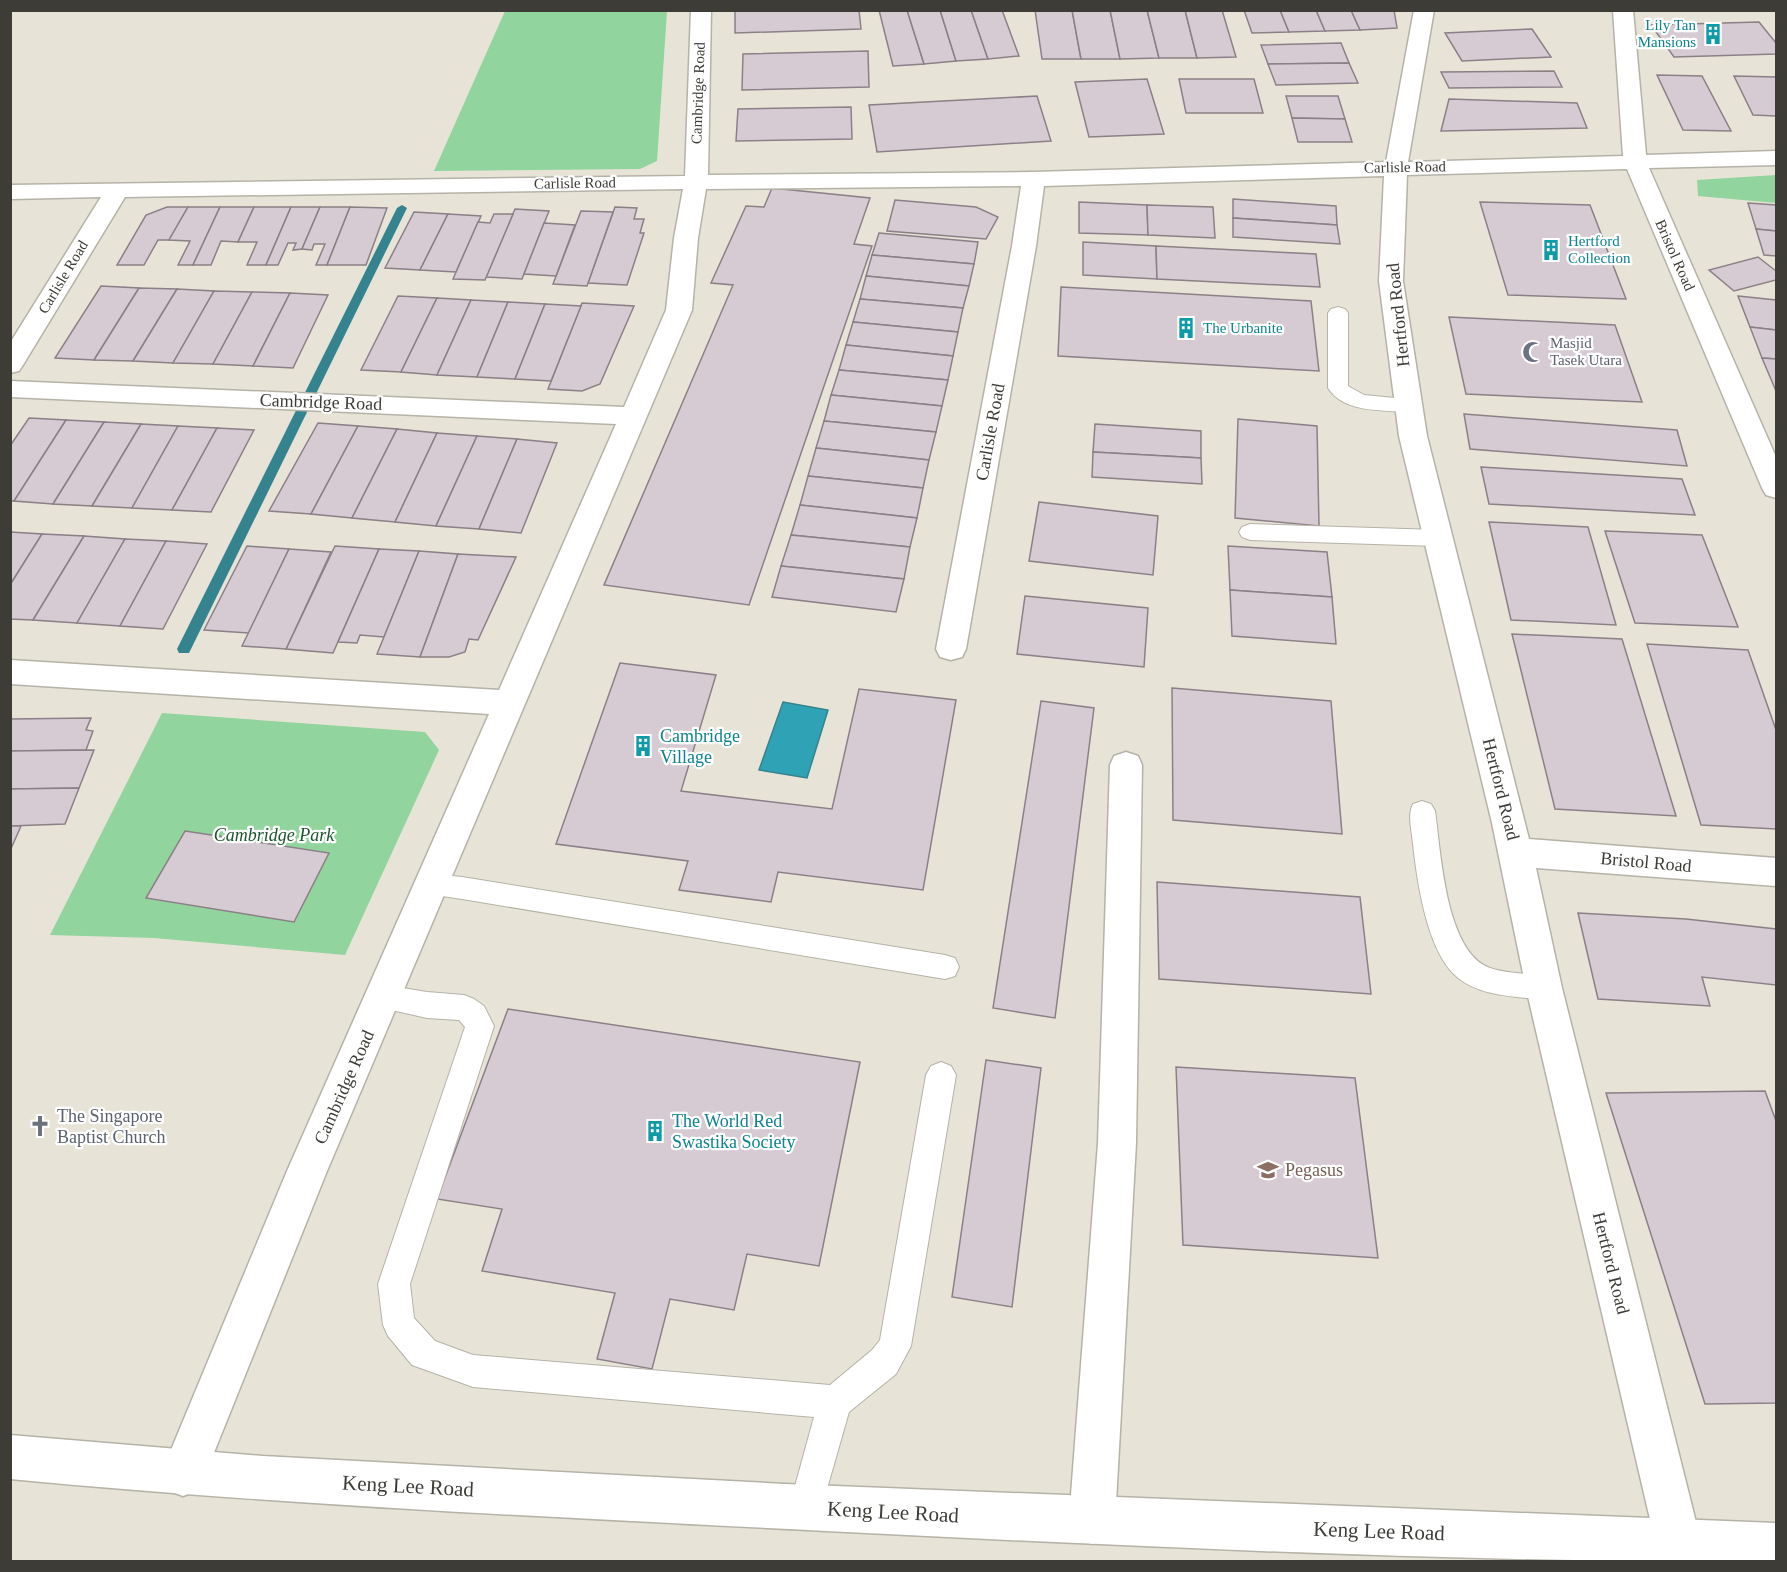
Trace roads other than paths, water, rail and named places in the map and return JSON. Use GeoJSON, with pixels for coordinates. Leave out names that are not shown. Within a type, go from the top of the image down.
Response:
{"type":"FeatureCollection","features":[{"type":"Feature","properties":{"kind":"street","name":"Cambridge Road"},"geometry":{"type":"LineString","coordinates":[[183,1474],[307,1171],[679,310],[686,238],[696,181],[701,10]]}},
{"type":"Feature","properties":{"kind":"street","name":"Hertford Road"},"geometry":{"type":"LineString","coordinates":[[1424,10],[1396,167],[1391,281],[1413,436],[1516,852],[1544,988],[1681,1553]]}},
{"type":"Feature","properties":{"kind":"street","name":"Bristol Road"},"geometry":{"type":"LineString","coordinates":[[1623,10],[1634,160],[1776,488]]}},
{"type":"Feature","properties":{"kind":"street","name":"Carlisle Road"},"geometry":{"type":"LineString","coordinates":[[10,192],[696,181],[1033,179],[1634,160],[1776,158]]}},
{"type":"Feature","properties":{"kind":"street","name":"Carlisle Road"},"geometry":{"type":"LineString","coordinates":[[951,649],[1024,246],[1033,179]]}},
{"type":"Feature","properties":{"kind":"street","name":"Carlisle Road"},"geometry":{"type":"LineString","coordinates":[[10,365],[117,190]]}},
{"type":"Feature","properties":{"kind":"street","name":"Cambridge Road"},"geometry":{"type":"LineString","coordinates":[[10,389],[632,416]]}},
{"type":"Feature","properties":{"kind":"street"},"geometry":{"type":"LineString","coordinates":[[10,672],[510,703]]}},
{"type":"Feature","properties":{"kind":"street"},"geometry":{"type":"LineString","coordinates":[[1092,1521],[1117,1143],[1126,765]]}},
{"type":"Feature","properties":{"kind":"street","name":"Bristol Road"},"geometry":{"type":"LineString","coordinates":[[1516,852],[1776,872]]}},
{"type":"Feature","properties":{"kind":"street","name":"Keng Lee Road"},"geometry":{"type":"LineString","coordinates":[[10,1457],[183,1474],[806,1508],[1092,1521],[1581,1537],[1681,1553],[1776,1546]]}},
{"type":"Feature","properties":{"kind":"lane"},"geometry":{"type":"LineString","coordinates":[[1338,313],[1338,388],[1344,395],[1356,401],[1408,405]]}},
{"type":"Feature","properties":{"kind":"lane"},"geometry":{"type":"LineString","coordinates":[[1250,532],[1438,538]]}},
{"type":"Feature","properties":{"kind":"lane"},"geometry":{"type":"LineString","coordinates":[[1422,811],[1441,928],[1456,960],[1480,978],[1544,988]]}},
{"type":"Feature","properties":{"kind":"lane"},"geometry":{"type":"LineString","coordinates":[[432,885],[945,967]]}},
{"type":"Feature","properties":{"kind":"lane"},"geometry":{"type":"LineString","coordinates":[[384,997],[427,1005],[464,1008],[474,1015],[480,1026],[394,1284],[399,1325],[424,1353],[473,1371],[835,1402]]}},
{"type":"Feature","properties":{"kind":"lane"},"geometry":{"type":"LineString","coordinates":[[806,1508],[835,1402],[884,1362],[895,1346],[940,1075]]}},
{"type":"Feature","properties":{"kind":"water"},"geometry":{"type":"Polygon","coordinates":[[[783,702],[828,710],[807,778],[759,770],[783,702]]]}},
{"type":"Feature","properties":{"kind":"waterway"},"geometry":{"type":"LineString","coordinates":[[184,649],[402,208]]}},
{"type":"Feature","properties":{"kind":"place","name":"Lily Tan Mansions"},"geometry":{"type":"Point","coordinates":[1713,34]}},
{"type":"Feature","properties":{"kind":"place","name":"Hertford Collection"},"geometry":{"type":"Point","coordinates":[1551,250]}},
{"type":"Feature","properties":{"kind":"place","name":"The Urbanite"},"geometry":{"type":"Point","coordinates":[1186,328]}},
{"type":"Feature","properties":{"kind":"place","name":"Masjid Tasek Utara"},"geometry":{"type":"Point","coordinates":[1533,352]}},
{"type":"Feature","properties":{"kind":"place","name":"Cambridge Village"},"geometry":{"type":"Point","coordinates":[643,746]}},
{"type":"Feature","properties":{"kind":"place","name":"The Singapore Baptist Church"},"geometry":{"type":"Point","coordinates":[40,1126]}},
{"type":"Feature","properties":{"kind":"place","name":"The World Red Swastika Society"},"geometry":{"type":"Point","coordinates":[655,1131]}},
{"type":"Feature","properties":{"kind":"place","name":"Pegasus"},"geometry":{"type":"Point","coordinates":[1268,1170]}},
{"type":"Feature","properties":{"kind":"park label","name":"Cambridge Park"},"geometry":{"type":"Point","coordinates":[274,835]}}]}
